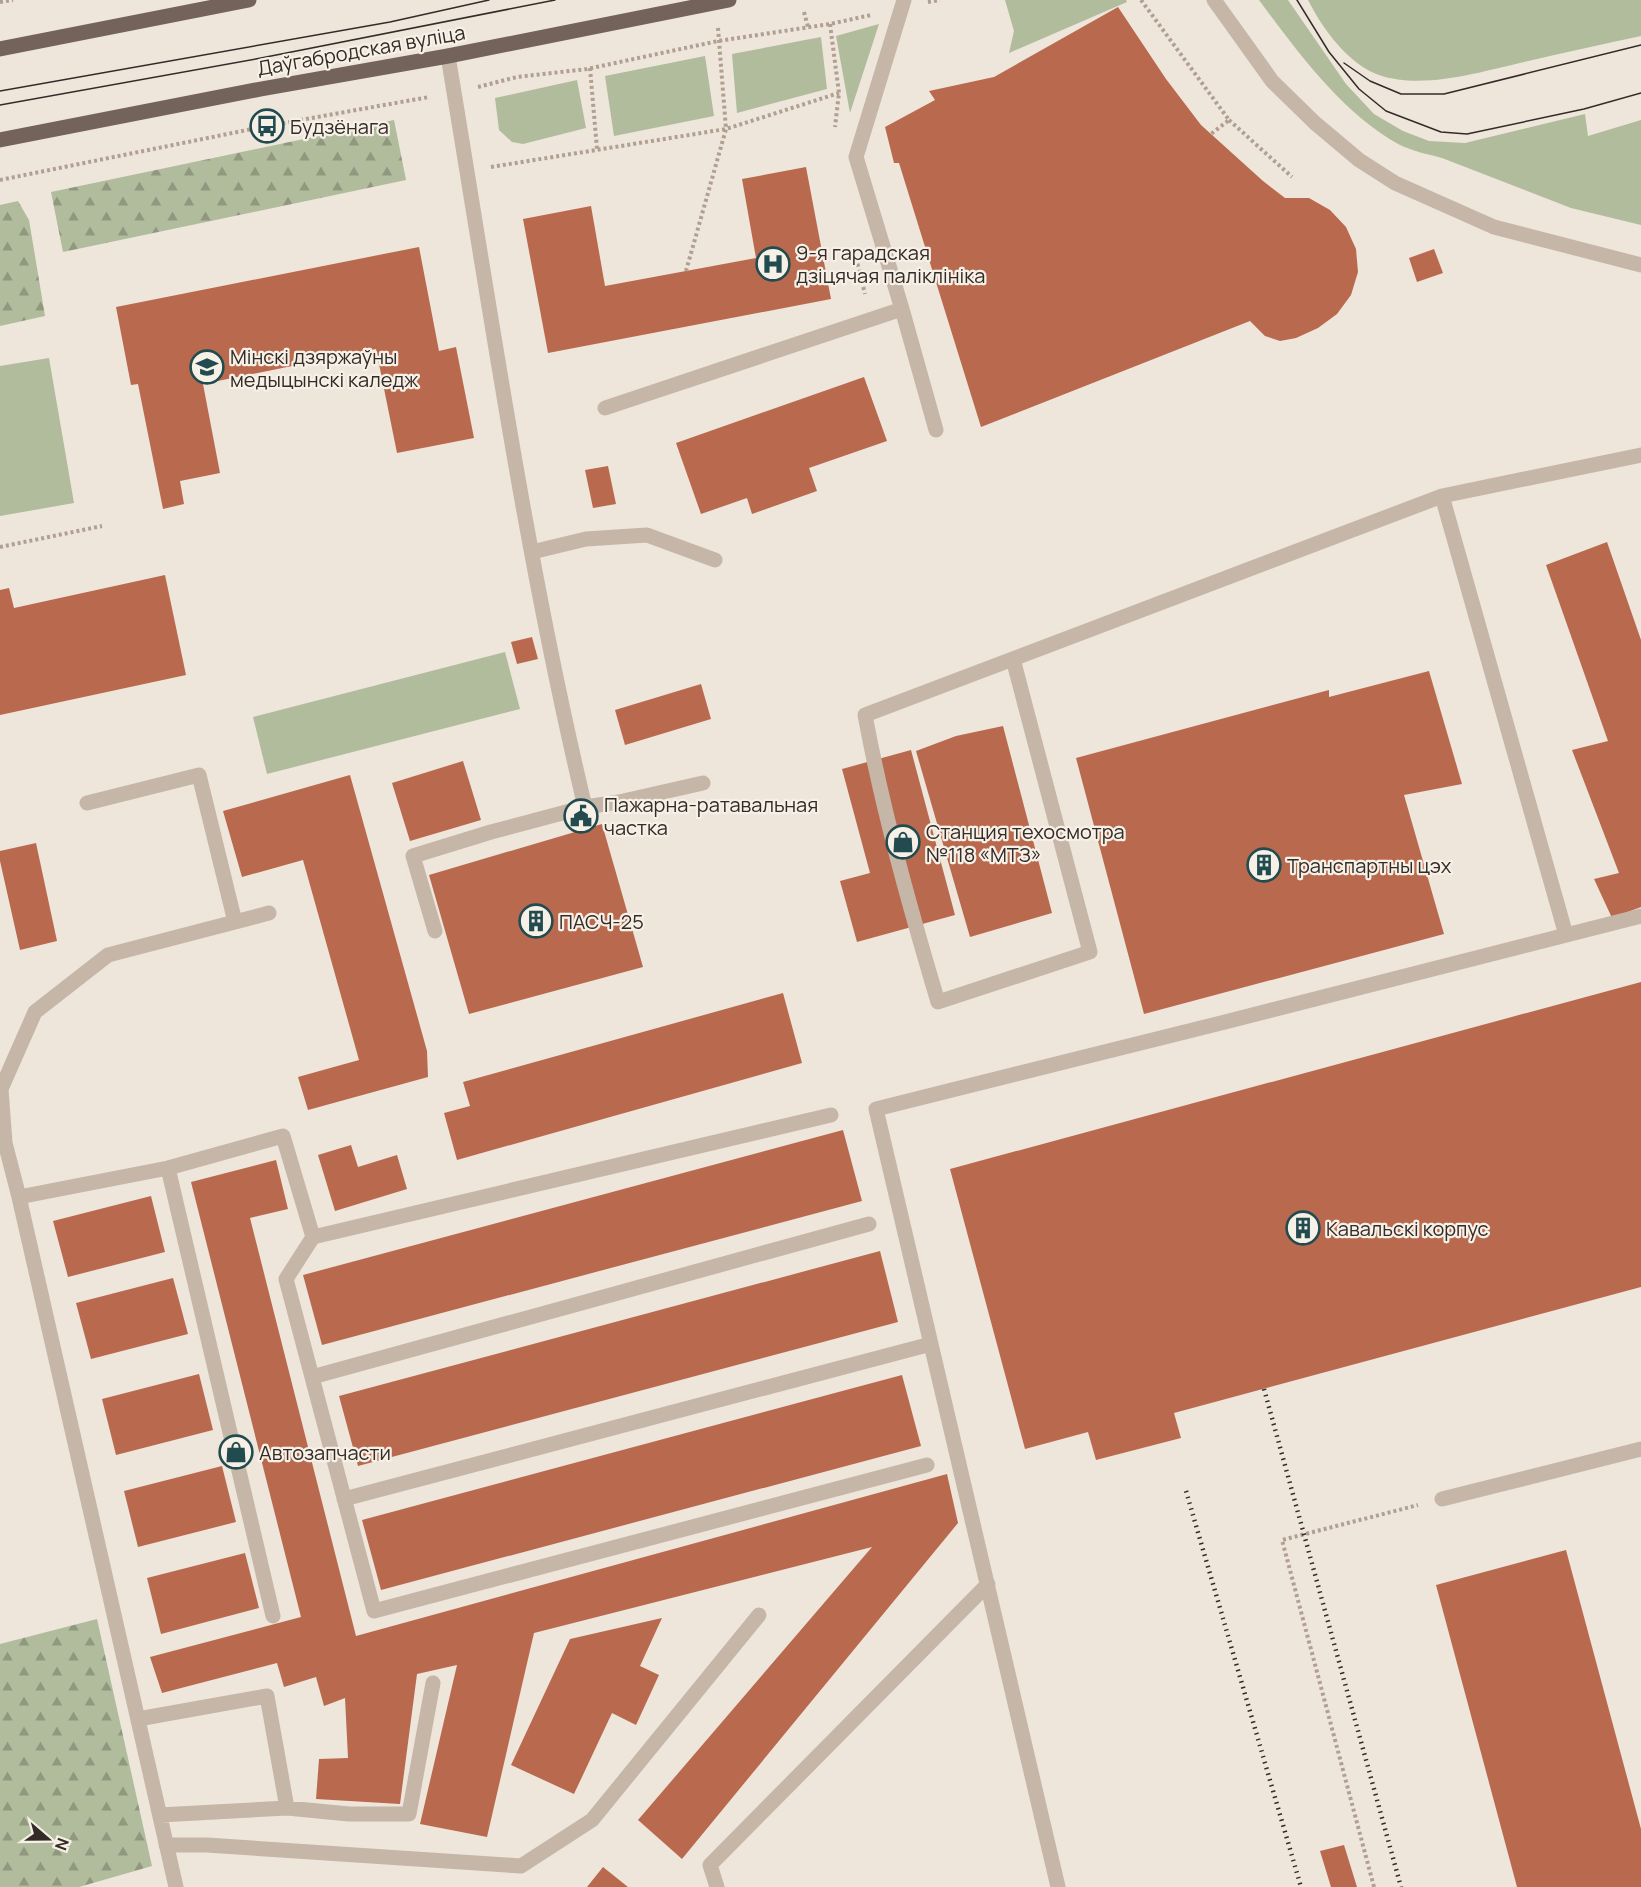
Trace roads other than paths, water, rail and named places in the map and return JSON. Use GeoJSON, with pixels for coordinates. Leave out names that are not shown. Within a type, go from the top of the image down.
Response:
{"type":"FeatureCollection","features":[{"type":"Feature","properties":{"kind":"main road"},"geometry":{"type":"LineString","coordinates":[[0,49],[249,0]]}},
{"type":"Feature","properties":{"kind":"main road","name":"Даўгабродская вуліца"},"geometry":{"type":"LineString","coordinates":[[0,140],[261,89],[448,56],[729,0]]}},
{"type":"Feature","properties":{"kind":"lane"},"geometry":{"type":"LineString","coordinates":[[904,0],[856,158],[936,430]]}},
{"type":"Feature","properties":{"kind":"lane"},"geometry":{"type":"LineString","coordinates":[[1214,0],[1272,81],[1332,138],[1359,160],[1395,183],[1494,227],[1641,265]]}},
{"type":"Feature","properties":{"kind":"lane"},"geometry":{"type":"LineString","coordinates":[[448,56],[532,552],[585,807]]}},
{"type":"Feature","properties":{"kind":"lane"},"geometry":{"type":"LineString","coordinates":[[605,408],[902,309]]}},
{"type":"Feature","properties":{"kind":"lane"},"geometry":{"type":"LineString","coordinates":[[1013,659],[1090,952],[938,1002],[873,760],[865,716],[1013,659],[1442,496],[1641,455]]}},
{"type":"Feature","properties":{"kind":"lane"},"geometry":{"type":"LineString","coordinates":[[1442,496],[1566,935]]}},
{"type":"Feature","properties":{"kind":"lane"},"geometry":{"type":"LineString","coordinates":[[532,552],[586,539],[647,535],[715,560]]}},
{"type":"Feature","properties":{"kind":"lane"},"geometry":{"type":"LineString","coordinates":[[87,803],[199,775],[235,922]]}},
{"type":"Feature","properties":{"kind":"lane"},"geometry":{"type":"LineString","coordinates":[[435,931],[413,856],[585,807],[619,802],[703,783]]}},
{"type":"Feature","properties":{"kind":"lane"},"geometry":{"type":"LineString","coordinates":[[176,1887],[5,1143],[1,1089],[35,1012],[108,955],[269,913]]}},
{"type":"Feature","properties":{"kind":"lane"},"geometry":{"type":"LineString","coordinates":[[1058,1887],[876,1109],[1641,916]]}},
{"type":"Feature","properties":{"kind":"lane"},"geometry":{"type":"LineString","coordinates":[[831,1115],[313,1237],[286,1279],[374,1611],[927,1465]]}},
{"type":"Feature","properties":{"kind":"lane"},"geometry":{"type":"LineString","coordinates":[[19,1197],[168,1168],[283,1136],[313,1237]]}},
{"type":"Feature","properties":{"kind":"lane"},"geometry":{"type":"LineString","coordinates":[[168,1168],[273,1616]]}},
{"type":"Feature","properties":{"kind":"lane"},"geometry":{"type":"LineString","coordinates":[[312,1377],[869,1224]]}},
{"type":"Feature","properties":{"kind":"lane"},"geometry":{"type":"LineString","coordinates":[[344,1499],[932,1344]]}},
{"type":"Feature","properties":{"kind":"lane"},"geometry":{"type":"LineString","coordinates":[[1442,1499],[1641,1449]]}},
{"type":"Feature","properties":{"kind":"lane"},"geometry":{"type":"LineString","coordinates":[[717,1887],[710,1865],[988,1584]]}},
{"type":"Feature","properties":{"kind":"lane"},"geometry":{"type":"LineString","coordinates":[[166,1845],[207,1845],[521,1866],[592,1820],[759,1615]]}},
{"type":"Feature","properties":{"kind":"lane"},"geometry":{"type":"LineString","coordinates":[[160,1815],[287,1808],[349,1814],[409,1814],[433,1683]]}},
{"type":"Feature","properties":{"kind":"lane"},"geometry":{"type":"LineString","coordinates":[[138,1719],[267,1696],[287,1808]]}},
{"type":"Feature","properties":{"kind":"tram line"},"geometry":{"type":"LineString","coordinates":[[0,91],[390,22],[489,0]]}},
{"type":"Feature","properties":{"kind":"tram line"},"geometry":{"type":"LineString","coordinates":[[0,105],[261,58],[555,0]]}},
{"type":"Feature","properties":{"kind":"tram line"},"geometry":{"type":"LineString","coordinates":[[1297,0],[1329,52],[1359,89],[1386,111],[1441,132],[1467,134],[1584,109],[1641,93]]}},
{"type":"Feature","properties":{"kind":"tram line"},"geometry":{"type":"LineString","coordinates":[[1344,63],[1370,81],[1401,94],[1444,94],[1641,45]]}},
{"type":"Feature","properties":{"kind":"railway"},"geometry":{"type":"LineString","coordinates":[[1264,1389],[1401,1887]]}},
{"type":"Feature","properties":{"kind":"railway"},"geometry":{"type":"LineString","coordinates":[[1186,1491],[1301,1887]]}},
{"type":"Feature","properties":{"kind":"place","name":"Будзёнага"},"geometry":{"type":"Point","coordinates":[267,126]}},
{"type":"Feature","properties":{"kind":"place","name":"9-я гарадская дзіцячая паліклініка"},"geometry":{"type":"Point","coordinates":[773,264]}},
{"type":"Feature","properties":{"kind":"place","name":"Мінскі дзяржаўны медыцынскі каледж"},"geometry":{"type":"Point","coordinates":[207,367]}},
{"type":"Feature","properties":{"kind":"place","name":"Пажарна-ратавальная частка"},"geometry":{"type":"Point","coordinates":[581,816]}},
{"type":"Feature","properties":{"kind":"place","name":"Станция техосмотра №118 «МТЗ»"},"geometry":{"type":"Point","coordinates":[903,842]}},
{"type":"Feature","properties":{"kind":"place","name":"Транспартны цэх"},"geometry":{"type":"Point","coordinates":[1264,865]}},
{"type":"Feature","properties":{"kind":"place","name":"ПАСЧ-25"},"geometry":{"type":"Point","coordinates":[536,921]}},
{"type":"Feature","properties":{"kind":"place","name":"Кавальскі корпус"},"geometry":{"type":"Point","coordinates":[1303,1228]}},
{"type":"Feature","properties":{"kind":"place","name":"Автозапчасти"},"geometry":{"type":"Point","coordinates":[236,1452]}}]}
